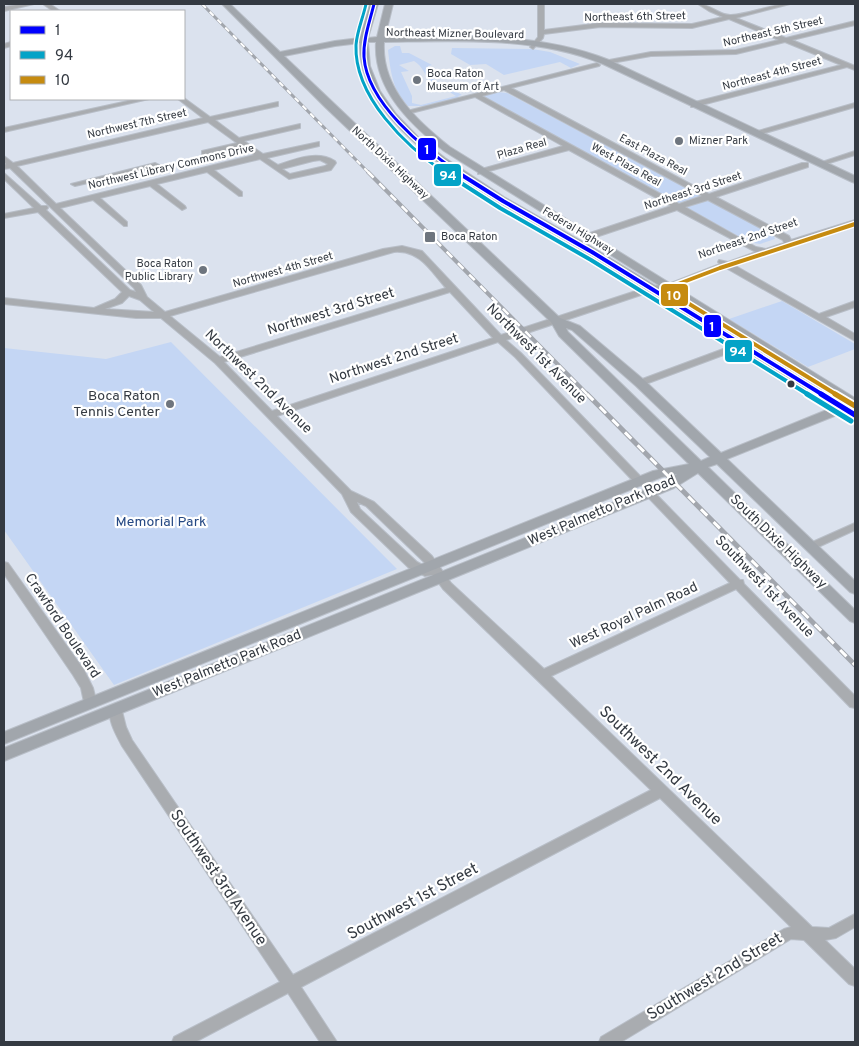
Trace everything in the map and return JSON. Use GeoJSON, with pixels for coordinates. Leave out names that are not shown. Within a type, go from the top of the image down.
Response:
{"type":"FeatureCollection","features":[{"type":"Feature","properties":{"kind":"main road","name":"North Dixie Highway"},"geometry":{"type":"LineString","coordinates":[[226,4],[328,105],[556,320],[563,334],[700,466]]}},
{"type":"Feature","properties":{"kind":"main road","name":"Federal Highway"},"geometry":{"type":"LineString","coordinates":[[374,4],[364,40],[368,73],[385,105],[400,124],[428,150],[465,176],[659,286],[852,404],[855,415]]}},
{"type":"Feature","properties":{"kind":"main road","name":"Federal Highway"},"geometry":{"type":"LineString","coordinates":[[389,4],[380,41],[382,65],[387,80],[407,112],[443,146],[481,172],[587,236],[742,345],[852,404]]}},
{"type":"Feature","properties":{"kind":"main road"},"geometry":{"type":"LineString","coordinates":[[279,55],[364,40]]}},
{"type":"Feature","properties":{"kind":"main road","name":"Northeast Mizner Boulevard"},"geometry":{"type":"LineString","coordinates":[[364,40],[535,44],[581,51],[601,64],[669,100],[855,188]]}},
{"type":"Feature","properties":{"kind":"main road","name":"Northeast Mizner Boulevard"},"geometry":{"type":"LineString","coordinates":[[601,64],[711,112],[855,180]]}},
{"type":"Feature","properties":{"kind":"main road"},"geometry":{"type":"LineString","coordinates":[[669,100],[711,112]]}},
{"type":"Feature","properties":{"kind":"main road"},"geometry":{"type":"LineString","coordinates":[[385,105],[407,112]]}},
{"type":"Feature","properties":{"kind":"main road"},"geometry":{"type":"LineString","coordinates":[[400,124],[409,124],[423,128]]}},
{"type":"Feature","properties":{"kind":"main road"},"geometry":{"type":"LineString","coordinates":[[722,126],[755,133]]}},
{"type":"Feature","properties":{"kind":"main road","name":"North Dixie Highway"},"geometry":{"type":"LineString","coordinates":[[556,320],[576,328],[640,383],[720,458]]}},
{"type":"Feature","properties":{"kind":"main road"},"geometry":{"type":"LineString","coordinates":[[700,466],[852,404]]}},
{"type":"Feature","properties":{"kind":"main road","name":"South Dixie Highway"},"geometry":{"type":"LineString","coordinates":[[720,458],[855,589]]}},
{"type":"Feature","properties":{"kind":"main road","name":"West Palmetto Park Road"},"geometry":{"type":"LineString","coordinates":[[4,755],[116,710],[664,471],[700,466]]}},
{"type":"Feature","properties":{"kind":"main road","name":"West Palmetto Park Road"},"geometry":{"type":"LineString","coordinates":[[4,738],[141,683],[432,572],[650,492],[675,482],[700,466]]}},
{"type":"Feature","properties":{"kind":"main road","name":"South Dixie Highway"},"geometry":{"type":"LineString","coordinates":[[700,466],[855,618]]}},
{"type":"Feature","properties":{"kind":"main road"},"geometry":{"type":"LineString","coordinates":[[116,710],[120,701],[141,683]]}},
{"type":"Feature","properties":{"kind":"main road"},"geometry":{"type":"LineString","coordinates":[[52,735],[84,713],[90,704]]}},
{"type":"Feature","properties":{"kind":"street"},"geometry":{"type":"LineString","coordinates":[[4,9],[31,4]]}},
{"type":"Feature","properties":{"kind":"street"},"geometry":{"type":"LineString","coordinates":[[535,44],[541,37],[540,4]]}},
{"type":"Feature","properties":{"kind":"street"},"geometry":{"type":"LineString","coordinates":[[701,4],[855,68]]}},
{"type":"Feature","properties":{"kind":"street","name":"Northeast 6th Street"},"geometry":{"type":"LineString","coordinates":[[541,32],[600,25],[681,27],[788,4]]}},
{"type":"Feature","properties":{"kind":"street","name":"Northeast 5th Street"},"geometry":{"type":"LineString","coordinates":[[407,112],[601,64],[652,54],[730,53],[855,23]]}},
{"type":"Feature","properties":{"kind":"street","name":"Northeast 4th Street"},"geometry":{"type":"LineString","coordinates":[[694,105],[855,62]]}},
{"type":"Feature","properties":{"kind":"street","name":"East Plaza Real"},"geometry":{"type":"LineString","coordinates":[[505,88],[787,241]]}},
{"type":"Feature","properties":{"kind":"street","name":"West Plaza Real"},"geometry":{"type":"LineString","coordinates":[[476,95],[754,249],[766,251]]}},
{"type":"Feature","properties":{"kind":"street"},"geometry":{"type":"LineString","coordinates":[[4,130],[140,100]]}},
{"type":"Feature","properties":{"kind":"street"},"geometry":{"type":"LineString","coordinates":[[182,100],[288,177],[328,168],[332,164],[328,160],[317,158],[276,168]]}},
{"type":"Feature","properties":{"kind":"street","name":"Northwest 7th Street"},"geometry":{"type":"LineString","coordinates":[[8,166],[275,104]]}},
{"type":"Feature","properties":{"kind":"street"},"geometry":{"type":"LineString","coordinates":[[755,133],[855,105]]}},
{"type":"Feature","properties":{"kind":"street"},"geometry":{"type":"LineString","coordinates":[[205,153],[297,126]]}},
{"type":"Feature","properties":{"kind":"street","name":"Northwest Library Commons Drive"},"geometry":{"type":"LineString","coordinates":[[4,216],[39,209],[64,207],[316,144]]}},
{"type":"Feature","properties":{"kind":"street","name":"Plaza Real"},"geometry":{"type":"LineString","coordinates":[[481,172],[570,147]]}},
{"type":"Feature","properties":{"kind":"street"},"geometry":{"type":"LineString","coordinates":[[820,164],[855,153]]}},
{"type":"Feature","properties":{"kind":"street","name":"Northwest 2nd Avenue"},"geometry":{"type":"LineString","coordinates":[[4,158],[8,166],[138,287],[143,298]]}},
{"type":"Feature","properties":{"kind":"street"},"geometry":{"type":"LineString","coordinates":[[75,184],[155,165]]}},
{"type":"Feature","properties":{"kind":"street","name":"Northeast 3rd Street"},"geometry":{"type":"LineString","coordinates":[[587,236],[680,208],[805,165]]}},
{"type":"Feature","properties":{"kind":"street"},"geometry":{"type":"LineString","coordinates":[[209,170],[239,194]]}},
{"type":"Feature","properties":{"kind":"street","name":"Northwest 2nd Avenue"},"geometry":{"type":"LineString","coordinates":[[4,174],[127,292],[143,298],[218,361],[272,414],[347,493],[355,510],[413,565],[432,572]]}},
{"type":"Feature","properties":{"kind":"street"},"geometry":{"type":"LineString","coordinates":[[108,176],[124,191]]}},
{"type":"Feature","properties":{"kind":"street"},"geometry":{"type":"LineString","coordinates":[[152,184],[182,208]]}},
{"type":"Feature","properties":{"kind":"street"},"geometry":{"type":"LineString","coordinates":[[96,198],[124,224]]}},
{"type":"Feature","properties":{"kind":"street","name":"Northeast 2nd Street"},"geometry":{"type":"LineString","coordinates":[[722,263],[766,251],[787,241],[855,216]]}},
{"type":"Feature","properties":{"kind":"street","name":"Northeast 2nd Street"},"geometry":{"type":"LineString","coordinates":[[525,330],[659,286],[754,249],[855,222]]}},
{"type":"Feature","properties":{"kind":"street","name":"Northwest 4th Street"},"geometry":{"type":"LineString","coordinates":[[4,301],[163,315],[395,249],[410,250]]}},
{"type":"Feature","properties":{"kind":"street","name":"Northwest 1st Avenue"},"geometry":{"type":"LineString","coordinates":[[410,250],[419,253],[639,482]]}},
{"type":"Feature","properties":{"kind":"street"},"geometry":{"type":"LineString","coordinates":[[722,263],[855,338]]}},
{"type":"Feature","properties":{"kind":"street","name":"Northwest 3rd Street"},"geometry":{"type":"LineString","coordinates":[[218,361],[452,289]]}},
{"type":"Feature","properties":{"kind":"street"},"geometry":{"type":"LineString","coordinates":[[92,310],[117,303],[124,298],[127,292]]}},
{"type":"Feature","properties":{"kind":"street"},"geometry":{"type":"LineString","coordinates":[[818,317],[855,304]]}},
{"type":"Feature","properties":{"kind":"street","name":"Northwest 2nd Street"},"geometry":{"type":"LineString","coordinates":[[272,414],[525,330]]}},
{"type":"Feature","properties":{"kind":"street"},"geometry":{"type":"LineString","coordinates":[[640,383],[742,345]]}},
{"type":"Feature","properties":{"kind":"street","name":"Southwest 1st Avenue"},"geometry":{"type":"LineString","coordinates":[[650,492],[855,704]]}},
{"type":"Feature","properties":{"kind":"street"},"geometry":{"type":"LineString","coordinates":[[812,546],[855,526]]}},
{"type":"Feature","properties":{"kind":"street","name":"Crawford Boulevard"},"geometry":{"type":"LineString","coordinates":[[4,566],[79,673],[87,688],[90,704]]}},
{"type":"Feature","properties":{"kind":"street","name":"Southwest 2nd Avenue"},"geometry":{"type":"LineString","coordinates":[[432,572],[542,675],[855,979]]}},
{"type":"Feature","properties":{"kind":"street","name":"West Royal Palm Road"},"geometry":{"type":"LineString","coordinates":[[542,675],[739,584]]}},
{"type":"Feature","properties":{"kind":"street","name":"Southwest 3rd Avenue"},"geometry":{"type":"LineString","coordinates":[[116,710],[117,722],[122,736],[329,1042]]}},
{"type":"Feature","properties":{"kind":"street","name":"Southwest 1st Street"},"geometry":{"type":"LineString","coordinates":[[180,1042],[661,791]]}},
{"type":"Feature","properties":{"kind":"street","name":"Southwest 2nd Street"},"geometry":{"type":"LineString","coordinates":[[607,1042],[790,933],[831,934],[855,920]]}},
{"type":"Feature","properties":{"kind":"green space"},"geometry":{"type":"Polygon","coordinates":[[[395,46],[400,46],[402,53],[409,53],[432,65],[428,66],[429,70],[434,73],[430,77],[462,95],[458,96],[461,98],[426,106],[408,106],[403,101],[396,87],[391,72],[388,50],[395,46]],[[414,61],[399,65],[409,71],[401,72],[412,96],[412,103],[421,105],[456,96],[441,87],[428,87],[427,84],[432,83],[414,61]]]}},
{"type":"Feature","properties":{"kind":"green space"},"geometry":{"type":"Polygon","coordinates":[[[452,48],[532,49],[550,52],[580,64],[571,68],[560,62],[504,75],[486,64],[470,65],[451,54],[452,48]]]}},
{"type":"Feature","properties":{"kind":"green space","name":"Mizner Park"},"geometry":{"type":"Polygon","coordinates":[[[507,93],[773,234],[775,239],[760,244],[749,242],[484,97],[486,94],[507,93]]]}},
{"type":"Feature","properties":{"kind":"green space"},"geometry":{"type":"Polygon","coordinates":[[[782,301],[855,344],[855,349],[808,367],[729,319],[782,301]]]}},
{"type":"Feature","properties":{"kind":"green space","name":"Memorial Park"},"geometry":{"type":"Polygon","coordinates":[[[171,342],[397,569],[114,685],[4,530],[4,348],[106,359],[171,342]]]}},
{"type":"Feature","properties":{"kind":"railway"},"geometry":{"type":"LineString","coordinates":[[202,4],[369,173]]}},
{"type":"Feature","properties":{"kind":"railway"},"geometry":{"type":"LineString","coordinates":[[368,172],[588,395]]}},
{"type":"Feature","properties":{"kind":"railway"},"geometry":{"type":"LineString","coordinates":[[587,394],[855,665]]}},
{"type":"Feature","properties":{"kind":"transit line","name":"94"},"geometry":{"type":"LineString","coordinates":[[366,4],[356,43],[360,74],[369,95],[389,123],[413,147],[469,190],[591,260],[851,421]]}},
{"type":"Feature","properties":{"kind":"transit line","name":"1"},"geometry":{"type":"LineString","coordinates":[[374,4],[364,47],[366,67],[376,91],[395,118],[418,142],[474,183],[592,252],[855,415]]}},
{"type":"Feature","properties":{"kind":"transit line","name":"10"},"geometry":{"type":"LineString","coordinates":[[855,224],[720,268],[665,289],[855,406]]}},
{"type":"Feature","properties":{"kind":"place","name":"Boca Raton Museum of Art"},"geometry":{"type":"Point","coordinates":[417,80]}},
{"type":"Feature","properties":{"kind":"place","name":"Mizner Park"},"geometry":{"type":"Point","coordinates":[679,141]}},
{"type":"Feature","properties":{"kind":"place","name":"Boca Raton"},"geometry":{"type":"Point","coordinates":[430,237]}},
{"type":"Feature","properties":{"kind":"place","name":"Boca Raton Public Library"},"geometry":{"type":"Point","coordinates":[203,270]}},
{"type":"Feature","properties":{"kind":"place","name":"Boca Raton Tennis Center"},"geometry":{"type":"Point","coordinates":[170,404]}}]}
